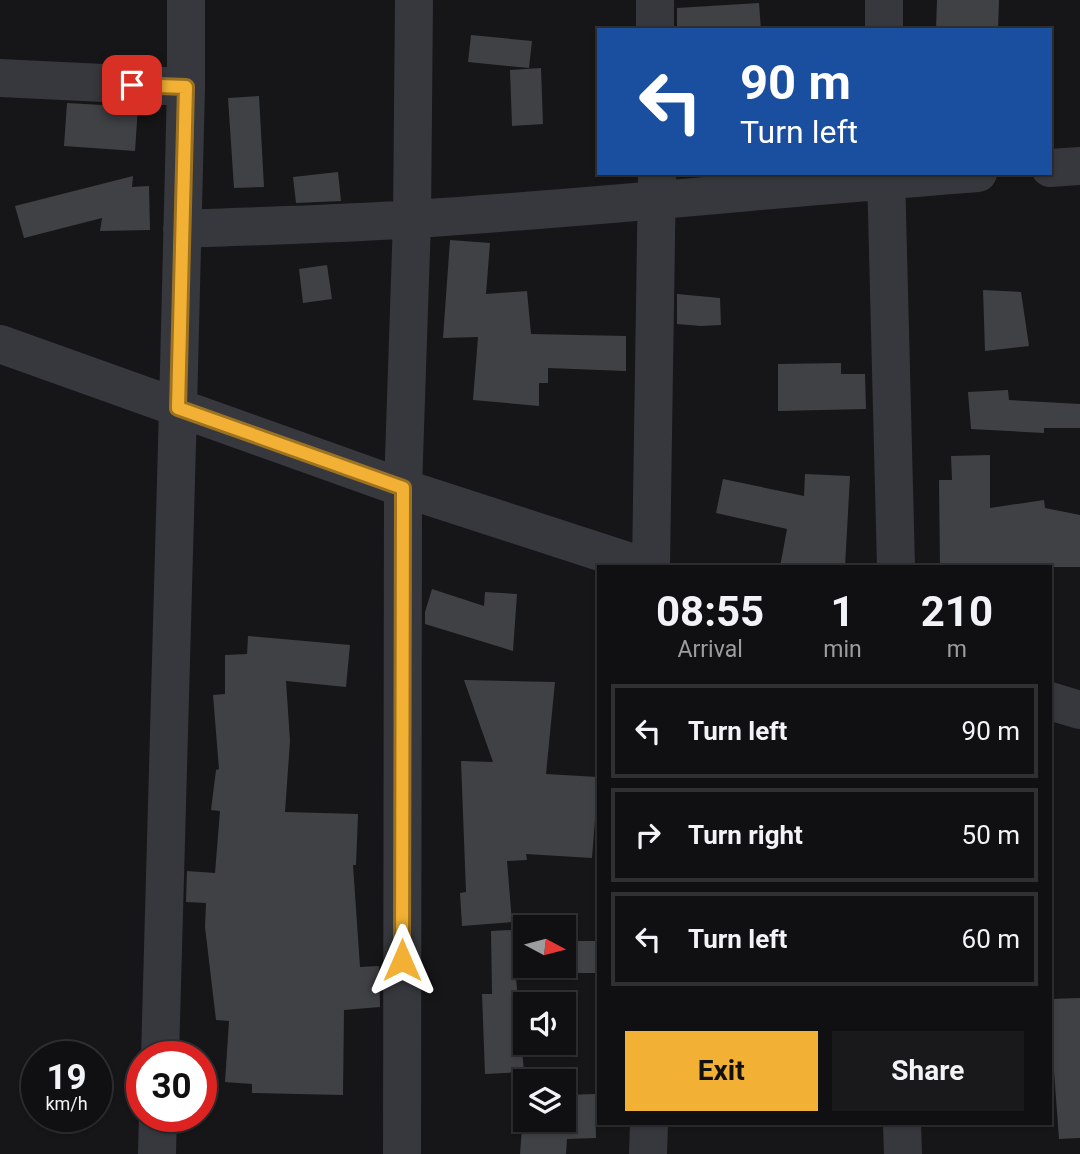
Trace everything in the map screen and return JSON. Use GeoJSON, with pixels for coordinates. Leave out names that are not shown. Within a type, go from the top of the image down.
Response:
{"type":"FeatureCollection","features":[{"type":"Feature","properties":{"kind":"street"},"geometry":{"type":"LineString","coordinates":[[160,1041],[186,87],[186,0]]}},
{"type":"Feature","properties":{"kind":"street"},"geometry":{"type":"LineString","coordinates":[[402,1154],[403,488],[412,220],[414,0]]}},
{"type":"Feature","properties":{"kind":"street"},"geometry":{"type":"LineString","coordinates":[[655,0],[655,28]]}},
{"type":"Feature","properties":{"kind":"street"},"geometry":{"type":"LineString","coordinates":[[884,0],[884,28]]}},
{"type":"Feature","properties":{"kind":"street"},"geometry":{"type":"LineString","coordinates":[[0,78],[186,87]]}},
{"type":"Feature","properties":{"kind":"street"},"geometry":{"type":"LineString","coordinates":[[1052,168],[1080,166]]}},
{"type":"Feature","properties":{"kind":"street"},"geometry":{"type":"LineString","coordinates":[[182,229],[412,220],[657,187],[932,175]]}},
{"type":"Feature","properties":{"kind":"street"},"geometry":{"type":"LineString","coordinates":[[886,177],[896,565]]}},
{"type":"Feature","properties":{"kind":"street"},"geometry":{"type":"LineString","coordinates":[[649,565],[657,187]]}},
{"type":"Feature","properties":{"kind":"street"},"geometry":{"type":"LineString","coordinates":[[0,344],[403,488],[643,565]]}},
{"type":"Feature","properties":{"kind":"street"},"geometry":{"type":"LineString","coordinates":[[1052,702],[1080,710]]}},
{"type":"Feature","properties":{"kind":"street"},"geometry":{"type":"LineString","coordinates":[[648,1154],[649,1125]]}},
{"type":"Feature","properties":{"kind":"street"},"geometry":{"type":"LineString","coordinates":[[902,1125],[903,1154]]}},
{"type":"Feature","properties":{"kind":"street"},"geometry":{"type":"LineString","coordinates":[[157,1154],[158,1132]]}},
{"type":"Feature","properties":{"kind":"building"},"geometry":{"type":"Polygon","coordinates":[[[937,0],[999,0],[998,28],[936,28],[937,0]]]}},
{"type":"Feature","properties":{"kind":"building"},"geometry":{"type":"Polygon","coordinates":[[[759,3],[761,28],[677,28],[677,8],[759,3]]]}},
{"type":"Feature","properties":{"kind":"building"},"geometry":{"type":"Polygon","coordinates":[[[471,35],[532,41],[529,68],[468,62],[471,35]]]}},
{"type":"Feature","properties":{"kind":"building"},"geometry":{"type":"Polygon","coordinates":[[[541,68],[543,124],[512,126],[510,70],[541,68]]]}},
{"type":"Feature","properties":{"kind":"building"},"geometry":{"type":"Polygon","coordinates":[[[259,96],[264,187],[234,188],[228,98],[259,96]]]}},
{"type":"Feature","properties":{"kind":"building"},"geometry":{"type":"Polygon","coordinates":[[[67,103],[138,107],[135,151],[64,146],[67,103]]]}},
{"type":"Feature","properties":{"kind":"building"},"geometry":{"type":"Polygon","coordinates":[[[338,172],[341,201],[296,203],[293,177],[338,172]]]}},
{"type":"Feature","properties":{"kind":"building"},"geometry":{"type":"Polygon","coordinates":[[[133,176],[132,187],[149,186],[150,230],[100,231],[102,218],[24,238],[15,206],[133,176]]]}},
{"type":"Feature","properties":{"kind":"building"},"geometry":{"type":"Polygon","coordinates":[[[450,240],[490,243],[486,294],[527,291],[531,334],[626,336],[626,371],[548,368],[548,383],[539,383],[539,406],[473,400],[478,337],[443,338],[450,240]]]}},
{"type":"Feature","properties":{"kind":"building"},"geometry":{"type":"Polygon","coordinates":[[[327,265],[332,299],[303,303],[299,269],[327,265]]]}},
{"type":"Feature","properties":{"kind":"building"},"geometry":{"type":"Polygon","coordinates":[[[983,290],[1021,292],[1029,346],[985,351],[983,290]]]}},
{"type":"Feature","properties":{"kind":"building"},"geometry":{"type":"Polygon","coordinates":[[[677,294],[720,298],[721,325],[677,324],[677,294]]]}},
{"type":"Feature","properties":{"kind":"building"},"geometry":{"type":"Polygon","coordinates":[[[841,363],[841,374],[865,374],[866,409],[778,411],[778,364],[841,363]]]}},
{"type":"Feature","properties":{"kind":"building"},"geometry":{"type":"Polygon","coordinates":[[[1008,390],[1009,400],[1080,404],[1080,428],[1044,428],[1044,433],[971,429],[968,392],[1008,390]]]}},
{"type":"Feature","properties":{"kind":"building"},"geometry":{"type":"Polygon","coordinates":[[[990,455],[990,508],[1044,500],[1045,508],[1080,515],[1080,567],[940,565],[939,480],[952,480],[951,456],[990,455]]]}},
{"type":"Feature","properties":{"kind":"building"},"geometry":{"type":"Polygon","coordinates":[[[805,474],[850,476],[845,565],[780,565],[787,529],[716,513],[723,479],[804,496],[805,474]]]}},
{"type":"Feature","properties":{"kind":"building"},"geometry":{"type":"Polygon","coordinates":[[[432,589],[484,606],[485,592],[517,594],[513,651],[425,624],[425,612],[432,589]]]}},
{"type":"Feature","properties":{"kind":"building"},"geometry":{"type":"Polygon","coordinates":[[[248,636],[350,645],[346,687],[286,681],[290,741],[285,812],[358,814],[356,865],[353,865],[360,967],[379,966],[380,1007],[344,1010],[343,1095],[252,1093],[252,1084],[225,1082],[229,1021],[216,1020],[205,927],[206,903],[186,902],[187,871],[215,873],[220,811],[211,810],[216,770],[219,769],[213,695],[225,694],[225,655],[247,654],[248,636]]]}},
{"type":"Feature","properties":{"kind":"building"},"geometry":{"type":"Polygon","coordinates":[[[464,680],[555,682],[546,774],[597,777],[592,858],[526,854],[527,860],[507,861],[512,922],[462,926],[460,893],[466,892],[461,761],[493,762],[464,680]]]}},
{"type":"Feature","properties":{"kind":"building"},"geometry":{"type":"Polygon","coordinates":[[[512,930],[513,978],[516,978],[517,992],[513,992],[513,1055],[523,1055],[524,1069],[513,1069],[513,1073],[485,1074],[482,994],[492,994],[491,931],[512,930]]]}},
{"type":"Feature","properties":{"kind":"building"},"geometry":{"type":"Polygon","coordinates":[[[576,941],[597,941],[597,973],[576,973],[576,941]]]}},
{"type":"Feature","properties":{"kind":"building"},"geometry":{"type":"Polygon","coordinates":[[[1080,998],[1080,1138],[1059,1139],[1052,1044],[1052,999],[1080,998]]]}},
{"type":"Feature","properties":{"kind":"building"},"geometry":{"type":"Polygon","coordinates":[[[595,1094],[596,1138],[567,1139],[566,1154],[520,1154],[522,1132],[576,1132],[576,1095],[595,1094]]]}},
{"type":"Feature","properties":{"kind":"route"},"geometry":{"type":"LineString","coordinates":[[132,85],[186,87],[178,408],[403,488],[402,960]]}}]}
